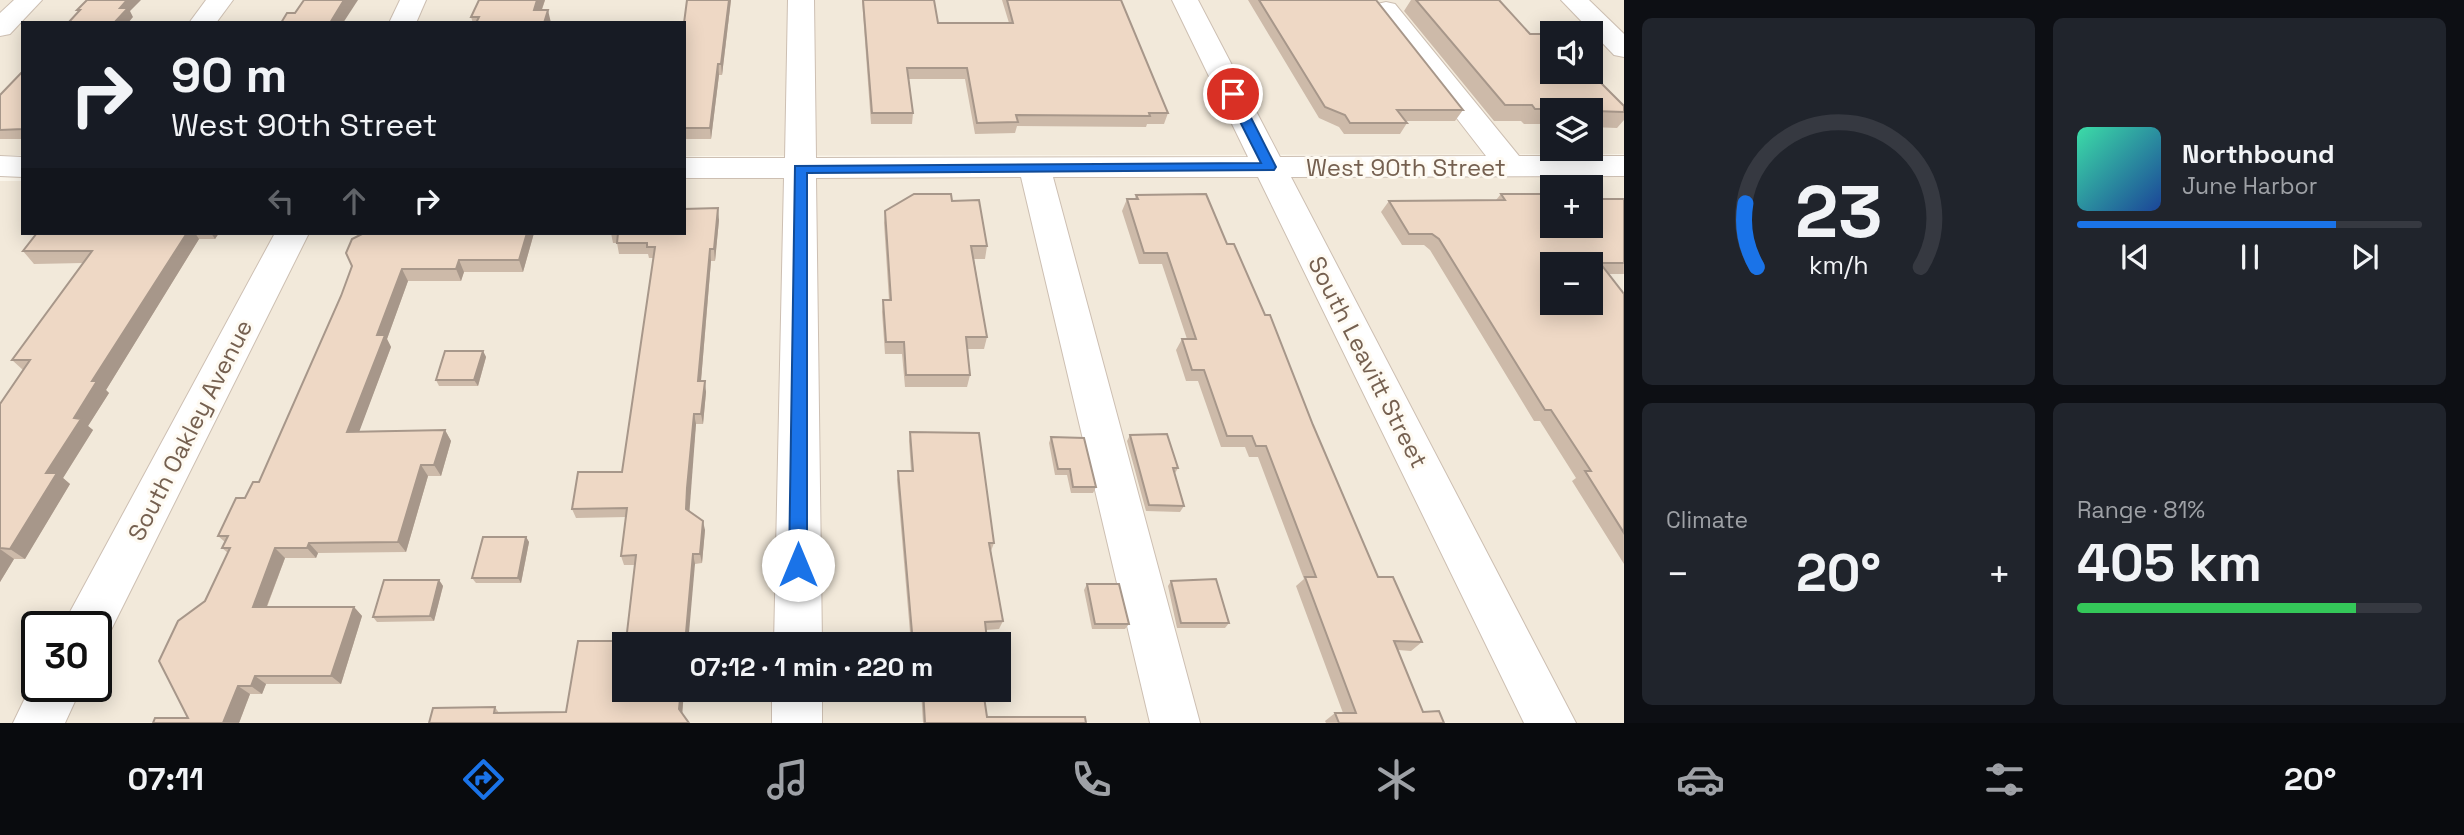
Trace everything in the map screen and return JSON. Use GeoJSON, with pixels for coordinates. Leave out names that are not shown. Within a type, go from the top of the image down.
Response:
{"type":"FeatureCollection","features":[{"type":"Feature","properties":{"kind":"street"},"geometry":{"type":"LineString","coordinates":[[0,28],[29,0]]}},
{"type":"Feature","properties":{"kind":"street"},"geometry":{"type":"LineString","coordinates":[[204,21],[220,0]]}},
{"type":"Feature","properties":{"kind":"street"},"geometry":{"type":"LineString","coordinates":[[403,21],[413,0]]}},
{"type":"Feature","properties":{"kind":"street"},"geometry":{"type":"LineString","coordinates":[[798,632],[801,0]]}},
{"type":"Feature","properties":{"kind":"street","name":"South Leavitt Street"},"geometry":{"type":"LineString","coordinates":[[1185,0],[1551,723]]}},
{"type":"Feature","properties":{"kind":"street"},"geometry":{"type":"LineString","coordinates":[[1574,0],[1624,49]]}},
{"type":"Feature","properties":{"kind":"street"},"geometry":{"type":"LineString","coordinates":[[1386,10],[1511,167]]}},
{"type":"Feature","properties":{"kind":"street"},"geometry":{"type":"LineString","coordinates":[[0,166],[21,166]]}},
{"type":"Feature","properties":{"kind":"street","name":"West 90th Street"},"geometry":{"type":"LineString","coordinates":[[686,168],[1624,166]]}},
{"type":"Feature","properties":{"kind":"street"},"geometry":{"type":"LineString","coordinates":[[1035,168],[1175,723]]}},
{"type":"Feature","properties":{"kind":"street","name":"South Oakley Avenue"},"geometry":{"type":"LineString","coordinates":[[96,611],[291,235]]}},
{"type":"Feature","properties":{"kind":"street"},"geometry":{"type":"LineString","coordinates":[[38,723],[49,702]]}},
{"type":"Feature","properties":{"kind":"street"},"geometry":{"type":"LineString","coordinates":[[797,702],[797,723]]}},
{"type":"Feature","properties":{"kind":"shaded area"},"geometry":{"type":"Polygon","coordinates":[[[0,0],[1624,0],[1624,154],[1603,154],[1603,98],[1540,98],[1540,154],[686,156],[686,21],[21,21],[21,155],[0,155],[0,0]]]}},
{"type":"Feature","properties":{"kind":"shaded area"},"geometry":{"type":"Polygon","coordinates":[[[1624,174],[1624,723],[0,723],[0,181],[21,181],[21,235],[686,235],[686,178],[1624,174]]]}},
{"type":"Feature","properties":{"kind":"building"},"geometry":{"type":"Polygon","coordinates":[[[87,0],[127,0],[120,8],[128,8],[116,21],[70,21],[80,10],[77,10],[87,0]]]}},
{"type":"Feature","properties":{"kind":"building"},"geometry":{"type":"Polygon","coordinates":[[[304,0],[344,0],[331,21],[282,21],[287,13],[295,13],[304,0]]]}},
{"type":"Feature","properties":{"kind":"building"},"geometry":{"type":"Polygon","coordinates":[[[479,0],[537,0],[534,10],[548,10],[545,21],[477,21],[479,17],[471,17],[479,0]]]}},
{"type":"Feature","properties":{"kind":"building"},"geometry":{"type":"Polygon","coordinates":[[[687,0],[729,0],[710,128],[686,128],[684,21],[687,0]]]}},
{"type":"Feature","properties":{"kind":"building"},"geometry":{"type":"Polygon","coordinates":[[[863,0],[934,0],[938,23],[1013,23],[1007,0],[1121,0],[1168,113],[1149,113],[1150,116],[1016,115],[1018,122],[977,123],[967,68],[907,68],[913,113],[872,113],[863,0]]]}},
{"type":"Feature","properties":{"kind":"building"},"geometry":{"type":"Polygon","coordinates":[[[1259,0],[1376,0],[1463,110],[1397,110],[1407,123],[1350,123],[1345,115],[1325,107],[1259,0]]]}},
{"type":"Feature","properties":{"kind":"building"},"geometry":{"type":"Polygon","coordinates":[[[1416,0],[1499,0],[1530,34],[1540,34],[1540,84],[1602,84],[1624,106],[1624,112],[1603,111],[1603,98],[1540,98],[1540,109],[1535,109],[1532,105],[1505,105],[1416,0]]]}},
{"type":"Feature","properties":{"kind":"building"},"geometry":{"type":"Polygon","coordinates":[[[21,73],[21,129],[0,130],[0,95],[21,73]]]}},
{"type":"Feature","properties":{"kind":"building"},"geometry":{"type":"Polygon","coordinates":[[[914,194],[951,194],[952,201],[979,200],[987,246],[971,246],[987,337],[966,337],[970,375],[906,375],[904,342],[886,342],[883,300],[891,300],[885,211],[914,194]]]}},
{"type":"Feature","properties":{"kind":"building"},"geometry":{"type":"Polygon","coordinates":[[[1206,194],[1227,244],[1234,244],[1265,315],[1270,315],[1313,425],[1378,577],[1393,577],[1422,642],[1394,641],[1423,712],[1439,711],[1444,723],[1339,723],[1335,713],[1356,713],[1305,577],[1316,577],[1266,446],[1256,446],[1252,436],[1227,436],[1204,370],[1192,370],[1182,339],[1196,339],[1167,253],[1144,253],[1127,199],[1138,199],[1136,195],[1206,194]]]}},
{"type":"Feature","properties":{"kind":"building"},"geometry":{"type":"Polygon","coordinates":[[[1501,194],[1540,194],[1540,238],[1603,238],[1603,199],[1624,199],[1624,263],[1603,263],[1603,252],[1540,252],[1540,315],[1603,315],[1603,267],[1624,294],[1624,533],[1585,471],[1591,471],[1551,410],[1545,410],[1439,239],[1432,234],[1409,234],[1389,201],[1505,200],[1501,194]]]}},
{"type":"Feature","properties":{"kind":"building"},"geometry":{"type":"Polygon","coordinates":[[[718,208],[714,249],[710,249],[698,381],[705,381],[701,414],[694,414],[687,488],[686,509],[703,521],[700,554],[693,554],[686,632],[627,632],[636,555],[621,556],[627,508],[572,509],[578,472],[622,472],[655,247],[647,247],[647,243],[617,243],[618,235],[686,235],[686,209],[718,208]]]}},
{"type":"Feature","properties":{"kind":"building"},"geometry":{"type":"Polygon","coordinates":[[[35,235],[186,235],[92,381],[97,381],[74,418],[81,419],[46,473],[57,473],[10,549],[0,548],[0,404],[30,360],[12,360],[92,251],[23,251],[35,235]]]}},
{"type":"Feature","properties":{"kind":"building"},"geometry":{"type":"Polygon","coordinates":[[[360,235],[526,235],[519,260],[459,260],[456,269],[402,269],[377,335],[385,335],[347,432],[445,430],[434,465],[421,465],[398,542],[309,543],[307,548],[275,548],[253,607],[354,607],[331,676],[255,676],[251,686],[238,686],[223,723],[153,723],[155,718],[188,718],[159,661],[178,621],[205,601],[230,548],[222,548],[228,536],[218,536],[236,498],[245,498],[253,482],[259,482],[341,296],[352,266],[346,253],[352,239],[360,235]]]}},
{"type":"Feature","properties":{"kind":"building"},"geometry":{"type":"Polygon","coordinates":[[[445,351],[483,351],[474,380],[436,380],[445,351]]]}},
{"type":"Feature","properties":{"kind":"building"},"geometry":{"type":"Polygon","coordinates":[[[910,432],[979,433],[994,543],[989,543],[1003,621],[985,622],[986,632],[912,632],[898,471],[913,471],[910,432]]]}},
{"type":"Feature","properties":{"kind":"building"},"geometry":{"type":"Polygon","coordinates":[[[1167,434],[1178,468],[1173,468],[1184,506],[1149,505],[1130,435],[1167,434]]]}},
{"type":"Feature","properties":{"kind":"building"},"geometry":{"type":"Polygon","coordinates":[[[1051,437],[1084,438],[1096,487],[1073,487],[1070,469],[1058,469],[1051,437]]]}},
{"type":"Feature","properties":{"kind":"building"},"geometry":{"type":"Polygon","coordinates":[[[483,537],[526,537],[518,578],[472,578],[483,537]]]}},
{"type":"Feature","properties":{"kind":"building"},"geometry":{"type":"Polygon","coordinates":[[[1216,579],[1229,623],[1181,623],[1171,581],[1216,579]]]}},
{"type":"Feature","properties":{"kind":"building"},"geometry":{"type":"Polygon","coordinates":[[[384,580],[439,580],[430,616],[373,617],[384,580]]]}},
{"type":"Feature","properties":{"kind":"building"},"geometry":{"type":"Polygon","coordinates":[[[1087,584],[1119,584],[1129,624],[1095,624],[1087,584]]]}},
{"type":"Feature","properties":{"kind":"building"},"geometry":{"type":"Polygon","coordinates":[[[578,641],[612,641],[612,702],[680,702],[679,709],[689,723],[429,723],[433,708],[495,707],[494,713],[566,712],[578,641]]]}},
{"type":"Feature","properties":{"kind":"building"},"geometry":{"type":"Polygon","coordinates":[[[924,702],[985,702],[987,717],[1085,717],[1086,723],[925,723],[924,702]]]}},
{"type":"Feature","properties":{"kind":"route"},"geometry":{"type":"LineString","coordinates":[[798,565],[800,169],[1269,167],[1233,94]]}}]}
